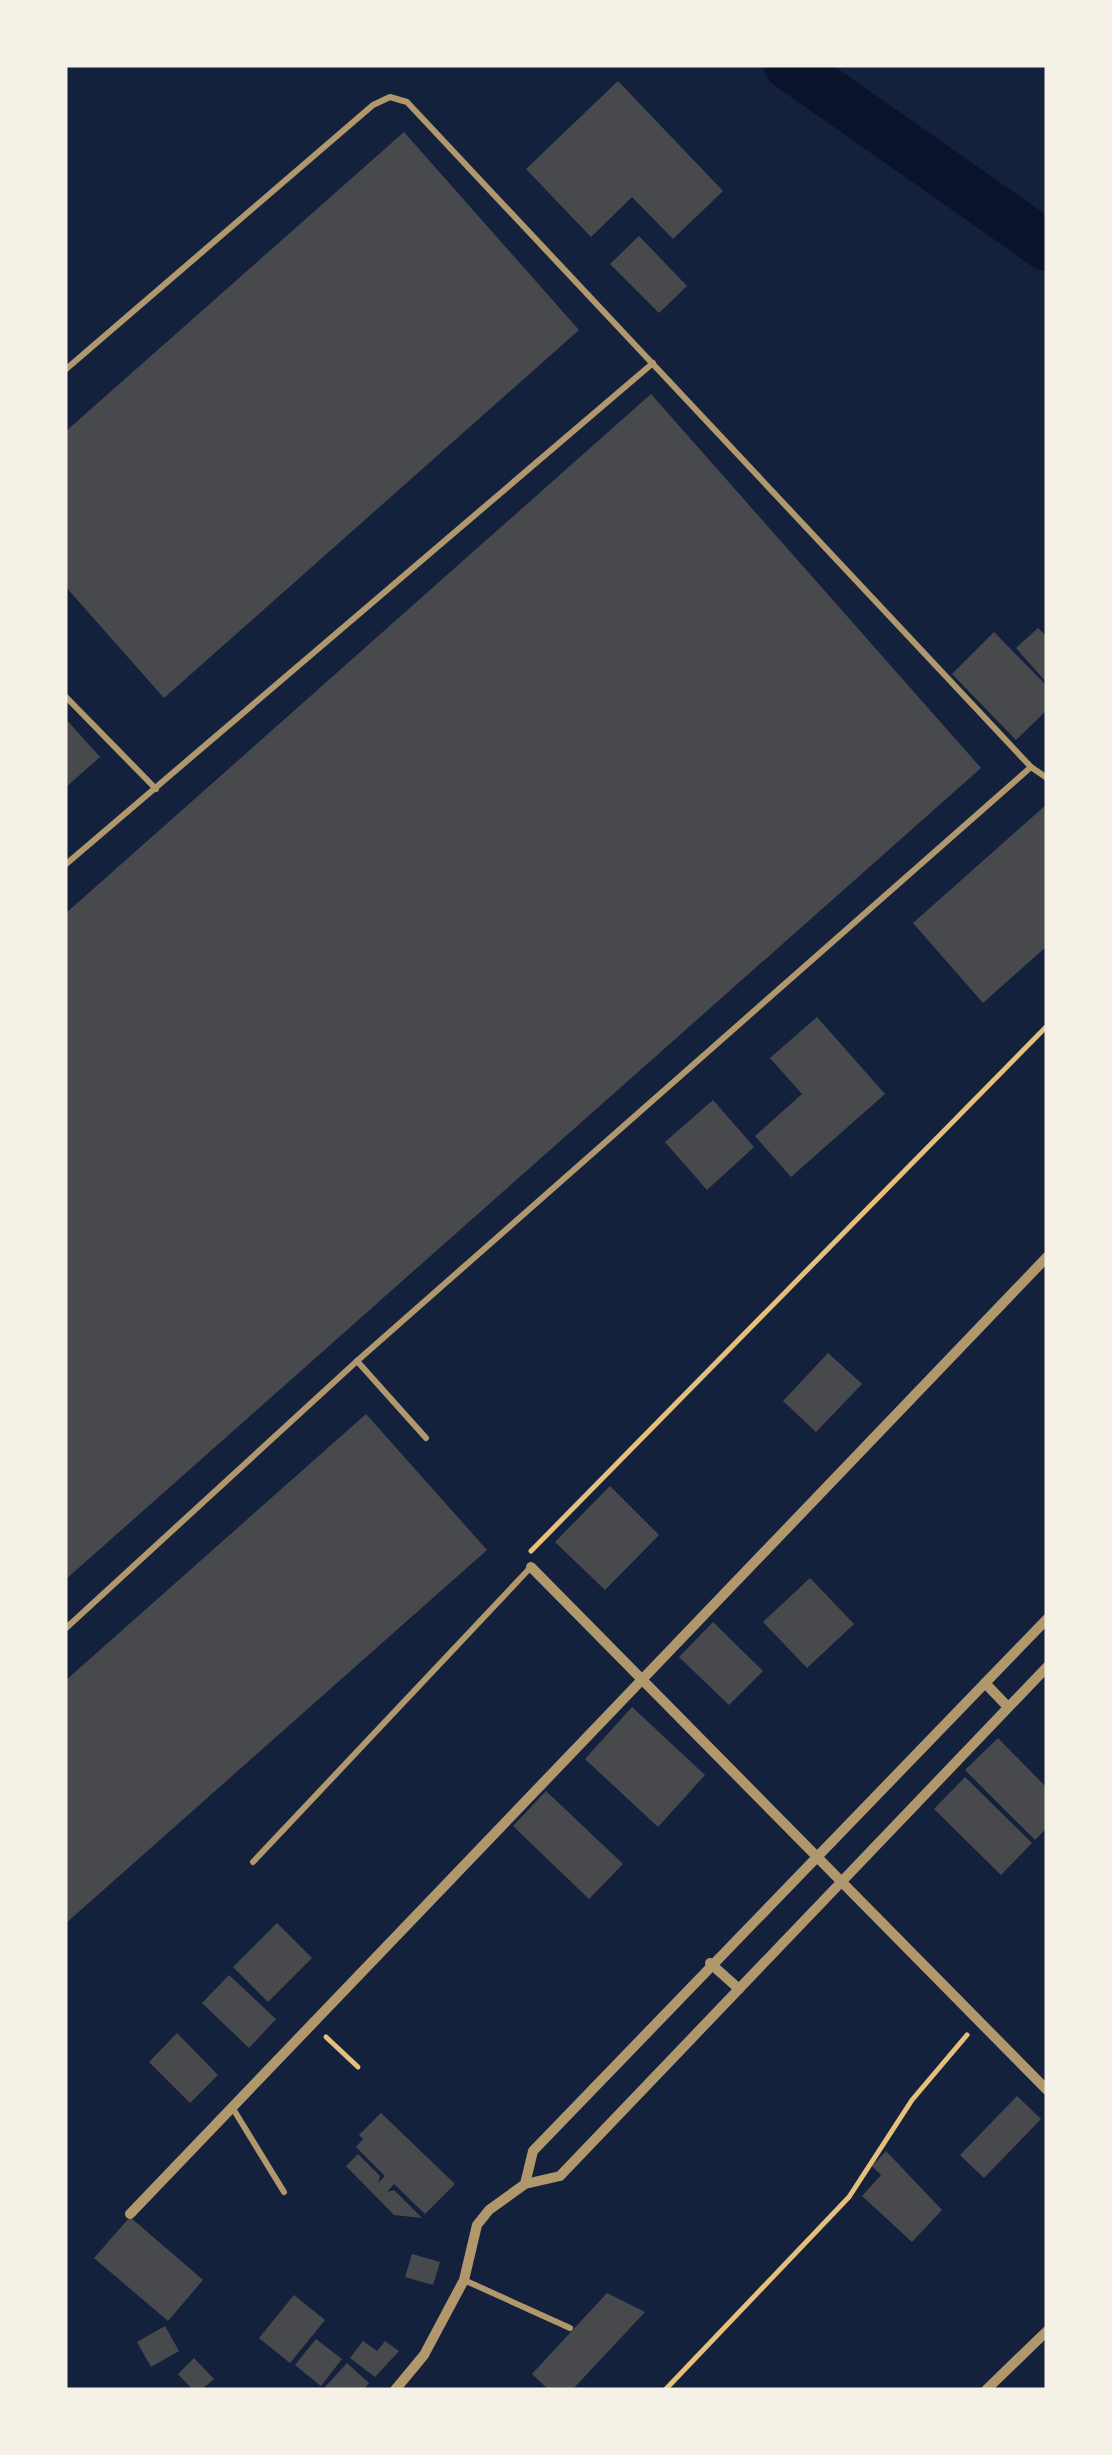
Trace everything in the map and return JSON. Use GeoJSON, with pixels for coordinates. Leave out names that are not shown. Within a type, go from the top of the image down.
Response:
{"type":"FeatureCollection","features":[{"type":"Feature","properties":{"kind":"street"},"geometry":{"type":"LineString","coordinates":[[130,2214],[1047,1257]]}},
{"type":"Feature","properties":{"kind":"street"},"geometry":{"type":"LineString","coordinates":[[531,1567],[1047,2090]]}},
{"type":"Feature","properties":{"kind":"street"},"geometry":{"type":"LineString","coordinates":[[525,2184],[533,2152],[710,1963],[1047,1619]]}},
{"type":"Feature","properties":{"kind":"street"},"geometry":{"type":"LineString","coordinates":[[396,2390],[424,2355],[464,2280],[478,2225],[490,2210],[525,2184],[560,2176],[1047,1667]]}},
{"type":"Feature","properties":{"kind":"street"},"geometry":{"type":"LineString","coordinates":[[986,1682],[1008,1706]]}},
{"type":"Feature","properties":{"kind":"street"},"geometry":{"type":"LineString","coordinates":[[710,1963],[738,1989]]}},
{"type":"Feature","properties":{"kind":"street"},"geometry":{"type":"LineString","coordinates":[[986,2390],[1047,2331]]}},
{"type":"Feature","properties":{"kind":"lane"},"geometry":{"type":"LineString","coordinates":[[65,370],[373,104],[390,96],[407,102],[1031,768],[1047,778]]}},
{"type":"Feature","properties":{"kind":"lane"},"geometry":{"type":"LineString","coordinates":[[65,865],[653,363]]}},
{"type":"Feature","properties":{"kind":"lane"},"geometry":{"type":"LineString","coordinates":[[65,696],[156,789]]}},
{"type":"Feature","properties":{"kind":"lane"},"geometry":{"type":"LineString","coordinates":[[65,1629],[357,1361],[1031,768]]}},
{"type":"Feature","properties":{"kind":"lane"},"geometry":{"type":"LineString","coordinates":[[357,1361],[426,1438]]}},
{"type":"Feature","properties":{"kind":"lane"},"geometry":{"type":"LineString","coordinates":[[252,1862],[531,1567]]}},
{"type":"Feature","properties":{"kind":"lane"},"geometry":{"type":"LineString","coordinates":[[232,2108],[284,2192]]}},
{"type":"Feature","properties":{"kind":"lane"},"geometry":{"type":"LineString","coordinates":[[464,2280],[570,2328]]}},
{"type":"Feature","properties":{"kind":"path"},"geometry":{"type":"LineString","coordinates":[[531,1567],[529,1554],[1047,1026]]}},
{"type":"Feature","properties":{"kind":"path"},"geometry":{"type":"LineString","coordinates":[[665,2390],[849,2198],[920,2089],[978,2021]]}},
{"type":"Feature","properties":{"kind":"path"},"geometry":{"type":"LineString","coordinates":[[312,2024],[358,2067]]}},
{"type":"Feature","properties":{"kind":"building"},"geometry":{"type":"Polygon","coordinates":[[[618,81],[723,191],[673,239],[632,197],[591,237],[526,169],[618,81]]]}},
{"type":"Feature","properties":{"kind":"building"},"geometry":{"type":"Polygon","coordinates":[[[404,132],[579,330],[164,698],[65,586],[65,432],[404,132]]]}},
{"type":"Feature","properties":{"kind":"building"},"geometry":{"type":"Polygon","coordinates":[[[639,236],[687,286],[659,313],[610,264],[639,236]]]}},
{"type":"Feature","properties":{"kind":"building"},"geometry":{"type":"Polygon","coordinates":[[[651,394],[981,768],[65,1580],[65,914],[651,394]]]}},
{"type":"Feature","properties":{"kind":"building"},"geometry":{"type":"Polygon","coordinates":[[[1038,628],[1047,637],[1047,683],[1016,648],[1038,628]]]}},
{"type":"Feature","properties":{"kind":"building"},"geometry":{"type":"Polygon","coordinates":[[[994,632],[1047,686],[1047,710],[1016,740],[952,674],[994,632]]]}},
{"type":"Feature","properties":{"kind":"building"},"geometry":{"type":"Polygon","coordinates":[[[65,718],[100,757],[65,788],[65,718]]]}},
{"type":"Feature","properties":{"kind":"building"},"geometry":{"type":"Polygon","coordinates":[[[1047,804],[1047,946],[983,1003],[913,923],[1047,804]]]}},
{"type":"Feature","properties":{"kind":"building"},"geometry":{"type":"Polygon","coordinates":[[[817,1017],[885,1094],[791,1177],[755,1136],[802,1094],[770,1058],[817,1017]]]}},
{"type":"Feature","properties":{"kind":"building"},"geometry":{"type":"Polygon","coordinates":[[[713,1100],[754,1147],[707,1190],[665,1142],[713,1100]]]}},
{"type":"Feature","properties":{"kind":"building"},"geometry":{"type":"Polygon","coordinates":[[[828,1353],[862,1384],[816,1432],[783,1401],[828,1353]]]}},
{"type":"Feature","properties":{"kind":"building"},"geometry":{"type":"Polygon","coordinates":[[[366,1414],[487,1550],[65,1924],[65,1681],[366,1414]]]}},
{"type":"Feature","properties":{"kind":"building"},"geometry":{"type":"Polygon","coordinates":[[[610,1486],[659,1535],[605,1590],[555,1542],[610,1486]]]}},
{"type":"Feature","properties":{"kind":"building"},"geometry":{"type":"Polygon","coordinates":[[[810,1578],[854,1624],[807,1668],[763,1622],[810,1578]]]}},
{"type":"Feature","properties":{"kind":"building"},"geometry":{"type":"Polygon","coordinates":[[[713,1622],[763,1671],[729,1705],[679,1657],[713,1622]]]}},
{"type":"Feature","properties":{"kind":"building"},"geometry":{"type":"Polygon","coordinates":[[[632,1707],[705,1775],[658,1827],[585,1759],[632,1707]]]}},
{"type":"Feature","properties":{"kind":"building"},"geometry":{"type":"Polygon","coordinates":[[[998,1738],[1047,1788],[1047,1828],[1035,1840],[965,1770],[998,1738]]]}},
{"type":"Feature","properties":{"kind":"building"},"geometry":{"type":"Polygon","coordinates":[[[965,1777],[1032,1843],[1001,1875],[934,1809],[965,1777]]]}},
{"type":"Feature","properties":{"kind":"building"},"geometry":{"type":"Polygon","coordinates":[[[546,1791],[623,1864],[589,1899],[513,1826],[546,1791]]]}},
{"type":"Feature","properties":{"kind":"building"},"geometry":{"type":"Polygon","coordinates":[[[277,1923],[312,1958],[268,2002],[233,1967],[277,1923]]]}},
{"type":"Feature","properties":{"kind":"building"},"geometry":{"type":"Polygon","coordinates":[[[229,1975],[276,2019],[249,2048],[202,2003],[229,1975]]]}},
{"type":"Feature","properties":{"kind":"building"},"geometry":{"type":"Polygon","coordinates":[[[177,2033],[218,2075],[190,2103],[149,2062],[177,2033]]]}},
{"type":"Feature","properties":{"kind":"building"},"geometry":{"type":"Polygon","coordinates":[[[1017,2096],[1041,2119],[984,2178],[960,2155],[1017,2096]]]}},
{"type":"Feature","properties":{"kind":"building"},"geometry":{"type":"Polygon","coordinates":[[[381,2113],[455,2184],[425,2214],[394,2184],[387,2192],[394,2190],[422,2218],[394,2215],[346,2166],[358,2154],[380,2176],[378,2183],[385,2176],[356,2147],[363,2139],[359,2135],[381,2113]]]}},
{"type":"Feature","properties":{"kind":"building"},"geometry":{"type":"Polygon","coordinates":[[[886,2151],[942,2210],[912,2242],[862,2196],[881,2175],[872,2166],[886,2151]]]}},
{"type":"Feature","properties":{"kind":"building"},"geometry":{"type":"Polygon","coordinates":[[[130,2217],[203,2280],[168,2321],[94,2258],[130,2217]]]}},
{"type":"Feature","properties":{"kind":"building"},"geometry":{"type":"Polygon","coordinates":[[[412,2254],[440,2262],[433,2285],[405,2277],[412,2254]]]}},
{"type":"Feature","properties":{"kind":"building"},"geometry":{"type":"Polygon","coordinates":[[[607,2293],[645,2312],[572,2390],[549,2390],[532,2374],[607,2293]]]}},
{"type":"Feature","properties":{"kind":"building"},"geometry":{"type":"Polygon","coordinates":[[[294,2295],[325,2320],[290,2363],[259,2338],[294,2295]]]}},
{"type":"Feature","properties":{"kind":"building"},"geometry":{"type":"Polygon","coordinates":[[[165,2326],[179,2351],[151,2367],[137,2342],[165,2326]]]}},
{"type":"Feature","properties":{"kind":"building"},"geometry":{"type":"Polygon","coordinates":[[[316,2339],[342,2359],[321,2386],[295,2365],[316,2339]]]}},
{"type":"Feature","properties":{"kind":"building"},"geometry":{"type":"Polygon","coordinates":[[[363,2341],[377,2351],[385,2341],[399,2351],[375,2377],[350,2358],[363,2341]]]}},
{"type":"Feature","properties":{"kind":"building"},"geometry":{"type":"Polygon","coordinates":[[[194,2358],[214,2379],[201,2390],[193,2390],[178,2374],[194,2358]]]}},
{"type":"Feature","properties":{"kind":"building"},"geometry":{"type":"Polygon","coordinates":[[[347,2363],[369,2383],[363,2390],[328,2390],[325,2387],[347,2363]]]}},
{"type":"Feature","properties":{"kind":"waterway"},"geometry":{"type":"LineString","coordinates":[[789,65],[1047,246]]}}]}
